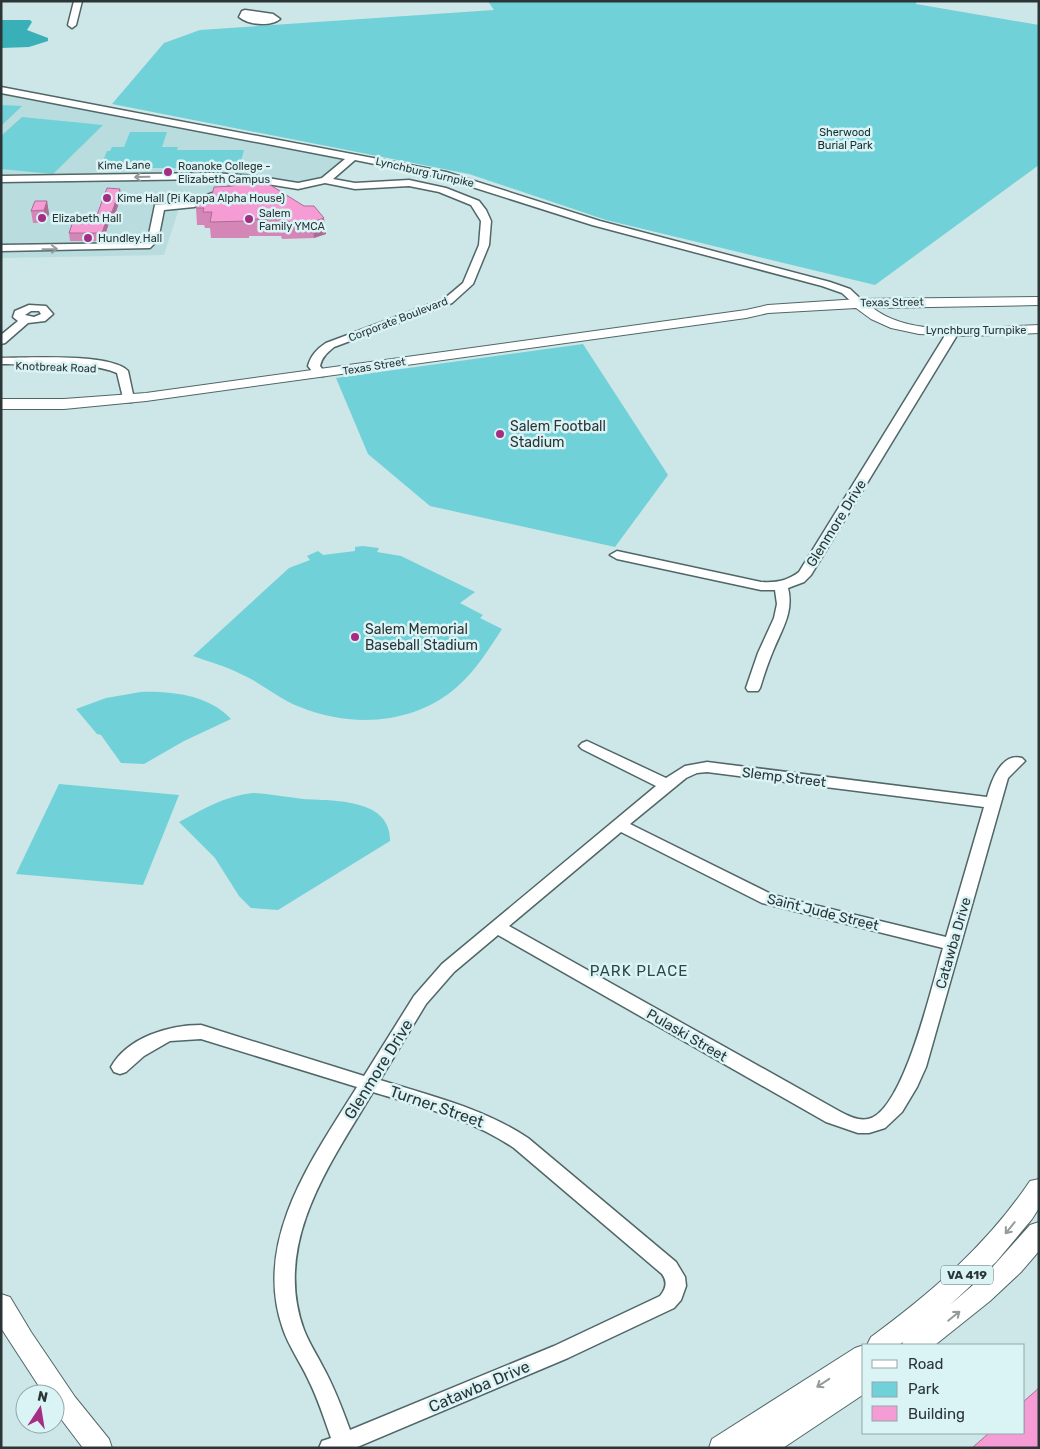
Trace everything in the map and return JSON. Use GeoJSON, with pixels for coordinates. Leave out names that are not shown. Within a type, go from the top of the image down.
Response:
{"type":"FeatureCollection","features":[{"type":"Feature","properties":{"kind":"main road","name":"Texas Street"},"geometry":{"type":"LineString","coordinates":[[1,404],[64,404],[124,399],[320,374],[746,314],[861,305],[1039,301]]}},
{"type":"Feature","properties":{"kind":"main road","name":"Texas Street"},"geometry":{"type":"LineString","coordinates":[[861,305],[1039,306]]}},
{"type":"Feature","properties":{"kind":"main road","name":"Lynchburg Turnpike"},"geometry":{"type":"LineString","coordinates":[[861,305],[870,314],[912,329],[949,331],[1039,329]]}},
{"type":"Feature","properties":{"kind":"main road","name":"VA 419"},"geometry":{"type":"LineString","coordinates":[[881,1344],[918,1318],[955,1287],[987,1255],[1039,1188]]}},
{"type":"Feature","properties":{"kind":"main road","name":"VA 419"},"geometry":{"type":"LineString","coordinates":[[916,1344],[982,1293],[1007,1269],[1039,1232]]}},
{"type":"Feature","properties":{"kind":"main road"},"geometry":{"type":"LineString","coordinates":[[1,1305],[66,1405],[98,1448]]}},
{"type":"Feature","properties":{"kind":"main road"},"geometry":{"type":"LineString","coordinates":[[722,1448],[862,1357]]}},
{"type":"Feature","properties":{"kind":"main road"},"geometry":{"type":"LineString","coordinates":[[760,1448],[862,1381]]}},
{"type":"Feature","properties":{"kind":"street"},"geometry":{"type":"LineString","coordinates":[[72,25],[78,1]]}},
{"type":"Feature","properties":{"kind":"street"},"geometry":{"type":"LineString","coordinates":[[245,13],[255,1]]}},
{"type":"Feature","properties":{"kind":"street","name":"Lynchburg Turnpike"},"geometry":{"type":"LineString","coordinates":[[1,90],[353,157],[463,180],[596,223],[826,284],[846,291],[861,305]]}},
{"type":"Feature","properties":{"kind":"street","name":"Kime Lane"},"geometry":{"type":"LineString","coordinates":[[1,178],[196,176],[229,177],[298,186],[325,180],[353,157]]}},
{"type":"Feature","properties":{"kind":"street","name":"Corporate Boulevard"},"geometry":{"type":"LineString","coordinates":[[320,374],[314,366],[315,358],[320,351],[330,345],[439,304],[458,294],[468,284],[484,246],[486,221],[481,210],[469,199],[442,190],[409,183],[355,186],[325,180]]}},
{"type":"Feature","properties":{"kind":"street","name":"Kime Lane"},"geometry":{"type":"LineString","coordinates":[[1,248],[146,246],[153,240],[159,207],[190,205],[261,182],[278,183]]}},
{"type":"Feature","properties":{"kind":"street"},"geometry":{"type":"LineString","coordinates":[[1,341],[25,320]]}},
{"type":"Feature","properties":{"kind":"street","name":"Glenmore Drive"},"geometry":{"type":"LineString","coordinates":[[617,555],[761,586],[790,584],[804,575],[950,336],[949,331]]}},
{"type":"Feature","properties":{"kind":"street","name":"Knotbreak Road"},"geometry":{"type":"LineString","coordinates":[[1,361],[89,362],[108,365],[122,371],[124,399]]}},
{"type":"Feature","properties":{"kind":"street","name":"Knotbreak Road"},"geometry":{"type":"LineString","coordinates":[[1,365],[90,366],[103,369],[115,378],[124,399]]}},
{"type":"Feature","properties":{"kind":"street"},"geometry":{"type":"LineString","coordinates":[[753,688],[767,646],[783,615],[784,596],[781,586]]}},
{"type":"Feature","properties":{"kind":"street"},"geometry":{"type":"LineString","coordinates":[[587,746],[667,785]]}},
{"type":"Feature","properties":{"kind":"street","name":"Catawba Drive"},"geometry":{"type":"LineString","coordinates":[[881,1122],[907,1088],[917,1067],[1000,778],[1004,770],[1017,761]]}},
{"type":"Feature","properties":{"kind":"street","name":"Slemp Street"},"geometry":{"type":"LineString","coordinates":[[667,785],[684,772],[707,767],[993,803]]}},
{"type":"Feature","properties":{"kind":"street","name":"Glenmore Drive"},"geometry":{"type":"LineString","coordinates":[[336,1445],[334,1414],[320,1381],[293,1329],[282,1279],[287,1248],[295,1218],[306,1190],[320,1163],[420,1000],[432,985],[448,968],[667,785]]}},
{"type":"Feature","properties":{"kind":"street","name":"Saint Jude Street"},"geometry":{"type":"LineString","coordinates":[[619,825],[768,900],[952,944]]}},
{"type":"Feature","properties":{"kind":"street","name":"Pulaski Street"},"geometry":{"type":"LineString","coordinates":[[498,927],[808,1104],[852,1124],[866,1127],[881,1122]]}},
{"type":"Feature","properties":{"kind":"street","name":"Turner Street"},"geometry":{"type":"LineString","coordinates":[[120,1067],[155,1038],[175,1032],[201,1032],[463,1113],[500,1129],[521,1143],[669,1268],[676,1280],[673,1296],[667,1302],[627,1321]]}},
{"type":"Feature","properties":{"kind":"street","name":"Catawba Drive"},"geometry":{"type":"LineString","coordinates":[[336,1445],[561,1352],[627,1321]]}},
{"type":"Feature","properties":{"kind":"shaded area"},"geometry":{"type":"Polygon","coordinates":[[[1,20],[30,20],[32,22],[27,30],[48,38],[48,41],[29,47],[1,48],[1,20]]]}},
{"type":"Feature","properties":{"kind":"shaded area","name":"Roanoke College - Elizabeth Campus"},"geometry":{"type":"Polygon","coordinates":[[[1,90],[353,157],[328,178],[312,184],[255,179],[214,191],[211,199],[182,199],[164,255],[1,258],[1,90]]]}},
{"type":"Feature","properties":{"kind":"green space","name":"Sherwood Burial Park"},"geometry":{"type":"Polygon","coordinates":[[[488,1],[916,1],[916,4],[1039,25],[1039,165],[875,285],[606,220],[469,174],[112,104],[164,43],[200,30],[494,10],[488,1]]]}},
{"type":"Feature","properties":{"kind":"green space"},"geometry":{"type":"Polygon","coordinates":[[[1,105],[22,106],[1,126],[1,105]]]}},
{"type":"Feature","properties":{"kind":"green space"},"geometry":{"type":"Polygon","coordinates":[[[22,117],[103,125],[53,174],[1,169],[1,136],[22,117]]]}},
{"type":"Feature","properties":{"kind":"green space"},"geometry":{"type":"Polygon","coordinates":[[[130,132],[167,132],[162,147],[178,147],[177,150],[244,150],[239,168],[100,168],[107,151],[110,151],[112,147],[124,147],[130,132]]]}},
{"type":"Feature","properties":{"kind":"green space","name":"Salem Football Stadium"},"geometry":{"type":"Polygon","coordinates":[[[583,344],[668,475],[615,547],[430,506],[368,454],[336,378],[583,344]]]}},
{"type":"Feature","properties":{"kind":"green space","name":"Salem Memorial Baseball Stadium"},"geometry":{"type":"Polygon","coordinates":[[[355,547],[379,548],[377,552],[401,556],[475,592],[460,603],[483,615],[480,618],[502,629],[471,673],[441,699],[422,709],[382,719],[340,718],[300,707],[237,672],[193,656],[289,568],[310,560],[307,556],[318,551],[323,555],[355,551],[355,547]]]}},
{"type":"Feature","properties":{"kind":"green space"},"geometry":{"type":"Polygon","coordinates":[[[141,692],[165,692],[189,696],[212,705],[231,719],[184,741],[144,764],[121,763],[101,735],[97,734],[76,709],[106,698],[141,692]]]}},
{"type":"Feature","properties":{"kind":"green space"},"geometry":{"type":"Polygon","coordinates":[[[59,784],[179,795],[143,885],[16,874],[59,784]]]}},
{"type":"Feature","properties":{"kind":"green space"},"geometry":{"type":"Polygon","coordinates":[[[253,793],[344,802],[371,809],[381,817],[388,827],[390,841],[278,910],[251,908],[239,896],[215,858],[179,822],[224,800],[253,793]]]}},
{"type":"Feature","properties":{"kind":"building"},"geometry":{"type":"Polygon","coordinates":[[[239,178],[259,178],[304,206],[314,206],[324,218],[312,222],[280,222],[281,219],[248,219],[248,221],[210,222],[212,212],[203,212],[204,208],[196,208],[198,199],[211,199],[214,187],[233,186],[234,183],[238,183],[239,178]]]}},
{"type":"Feature","properties":{"kind":"building"},"geometry":{"type":"Polygon","coordinates":[[[107,188],[120,189],[102,233],[69,233],[72,224],[94,223],[107,188]]]}},
{"type":"Feature","properties":{"kind":"building"},"geometry":{"type":"Polygon","coordinates":[[[35,201],[47,201],[44,210],[31,211],[35,201]]]}},
{"type":"Feature","properties":{"kind":"building"},"geometry":{"type":"Polygon","coordinates":[[[1039,1388],[1039,1448],[972,1448],[988,1434],[1025,1434],[1025,1400],[1039,1388]]]}},
{"type":"Feature","properties":{"kind":"place","name":"Roanoke College - Elizabeth Campus"},"geometry":{"type":"Point","coordinates":[168,172]}},
{"type":"Feature","properties":{"kind":"place","name":"Kime Hall (Pi Kappa Alpha House)"},"geometry":{"type":"Point","coordinates":[107,198]}},
{"type":"Feature","properties":{"kind":"place","name":"Elizabeth Hall"},"geometry":{"type":"Point","coordinates":[42,218]}},
{"type":"Feature","properties":{"kind":"place","name":"Salem Family YMCA"},"geometry":{"type":"Point","coordinates":[249,219]}},
{"type":"Feature","properties":{"kind":"place","name":"Hundley Hall"},"geometry":{"type":"Point","coordinates":[88,238]}},
{"type":"Feature","properties":{"kind":"place","name":"Salem Football Stadium"},"geometry":{"type":"Point","coordinates":[500,434]}},
{"type":"Feature","properties":{"kind":"place","name":"Salem Memorial Baseball Stadium"},"geometry":{"type":"Point","coordinates":[355,637]}},
{"type":"Feature","properties":{"kind":"district","name":"PARK PLACE"},"geometry":{"type":"Point","coordinates":[639,971]}}]}
